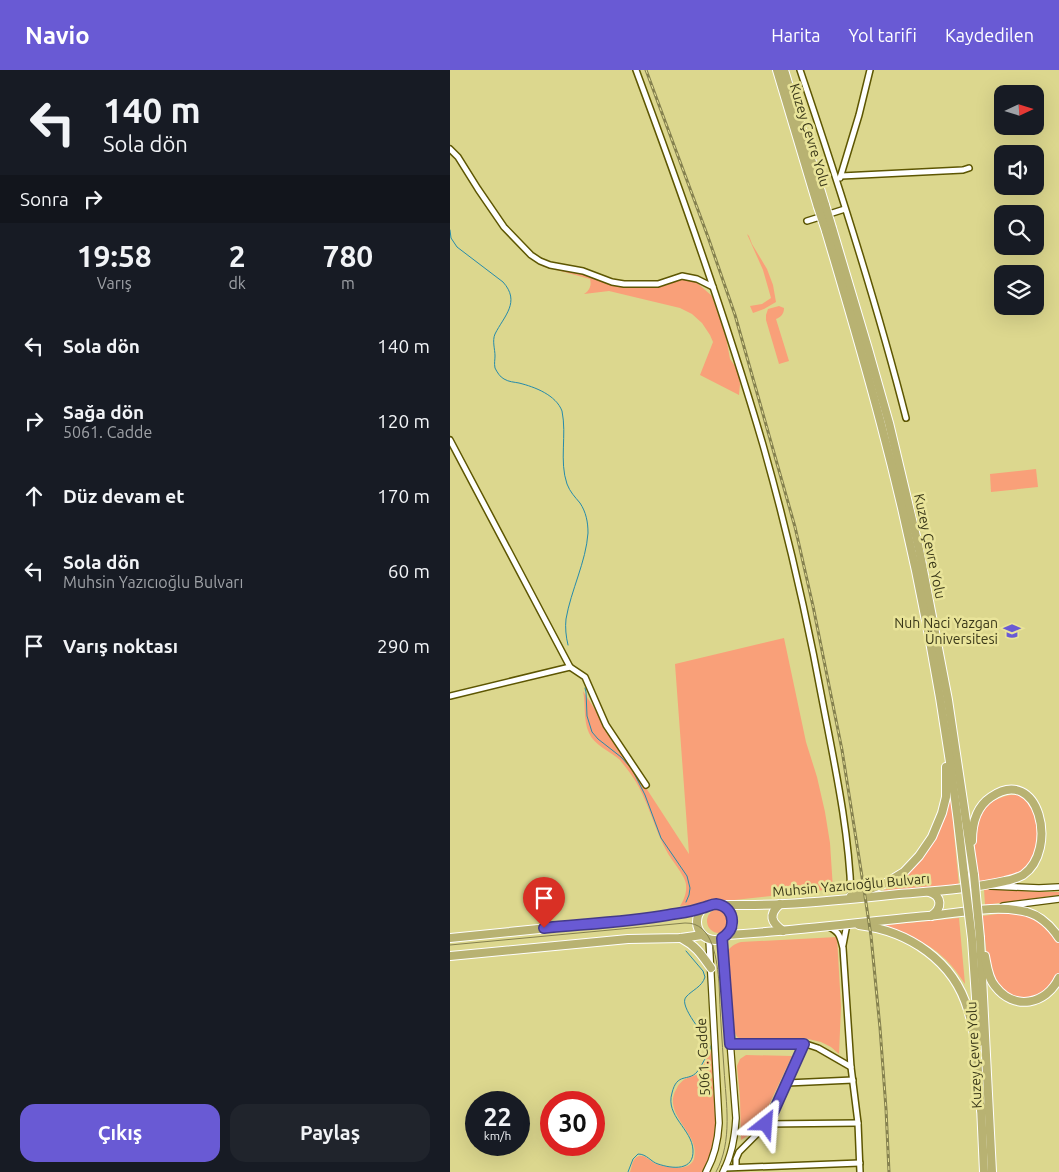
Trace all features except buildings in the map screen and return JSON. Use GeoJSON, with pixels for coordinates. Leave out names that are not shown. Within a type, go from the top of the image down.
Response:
{"type":"FeatureCollection","features":[{"type":"Feature","properties":{"kind":"highway","name":"Kuzey Çevre Yolu"},"geometry":{"type":"LineString","coordinates":[[777,70],[822,206]]}},
{"type":"Feature","properties":{"kind":"highway","name":"Kuzey Çevre Yolu"},"geometry":{"type":"LineString","coordinates":[[784,70],[822,206]]}},
{"type":"Feature","properties":{"kind":"highway"},"geometry":{"type":"LineString","coordinates":[[822,206],[829,230]]}},
{"type":"Feature","properties":{"kind":"highway","name":"Kuzey Çevre Yolu"},"geometry":{"type":"LineString","coordinates":[[829,230],[882,424],[923,606],[938,686],[957,809],[972,939],[984,1172]]}},
{"type":"Feature","properties":{"kind":"highway","name":"Kuzey Çevre Yolu"},"geometry":{"type":"LineString","coordinates":[[829,230],[868,348],[889,423],[919,549],[948,700],[974,875]]}},
{"type":"Feature","properties":{"kind":"highway"},"geometry":{"type":"LineString","coordinates":[[840,900],[886,883],[904,872],[926,847],[937,826],[946,797],[947,780],[938,686]]}},
{"type":"Feature","properties":{"kind":"highway","name":"Muhsin Yazıcıoğlu Bulvarı"},"geometry":{"type":"LineString","coordinates":[[720,905],[840,900],[984,886],[1013,879],[1024,875],[1040,861],[1048,842],[1043,811],[1030,796],[1021,791],[1012,790],[1002,792],[984,802],[973,824],[974,875]]}},
{"type":"Feature","properties":{"kind":"highway"},"geometry":{"type":"LineString","coordinates":[[974,875],[980,938],[994,986],[1008,998],[1017,1001],[1034,1001],[1049,994],[1059,978]]}},
{"type":"Feature","properties":{"kind":"highway"},"geometry":{"type":"LineString","coordinates":[[928,892],[935,894],[940,903],[937,911],[931,916]]}},
{"type":"Feature","properties":{"kind":"highway"},"geometry":{"type":"LineString","coordinates":[[706,937],[698,928],[697,923],[699,913],[710,904],[720,905],[729,911],[732,917],[732,927],[724,937]]}},
{"type":"Feature","properties":{"kind":"highway"},"geometry":{"type":"LineString","coordinates":[[780,904],[773,911],[772,918],[775,924],[783,931]]}},
{"type":"Feature","properties":{"kind":"highway"},"geometry":{"type":"LineString","coordinates":[[450,938],[638,919],[704,908]]}},
{"type":"Feature","properties":{"kind":"highway"},"geometry":{"type":"LineString","coordinates":[[450,956],[628,939],[706,937],[714,940],[724,937],[931,916],[989,908],[1028,912],[1052,927],[1059,938]]}},
{"type":"Feature","properties":{"kind":"highway"},"geometry":{"type":"LineString","coordinates":[[847,924],[876,928],[902,936],[930,953],[952,978],[963,997],[971,1023],[981,1110]]}},
{"type":"Feature","properties":{"kind":"highway"},"geometry":{"type":"LineString","coordinates":[[681,938],[692,943],[710,968]]}},
{"type":"Feature","properties":{"kind":"highway","name":"Kuzey Çevre Yolu"},"geometry":{"type":"LineString","coordinates":[[980,938],[992,1172]]}},
{"type":"Feature","properties":{"kind":"street"},"geometry":{"type":"LineString","coordinates":[[636,70],[690,216],[737,357],[763,445],[815,660],[834,764],[848,856],[851,895]]}},
{"type":"Feature","properties":{"kind":"street"},"geometry":{"type":"LineString","coordinates":[[800,70],[839,184],[906,418]]}},
{"type":"Feature","properties":{"kind":"street"},"geometry":{"type":"LineString","coordinates":[[839,184],[870,70]]}},
{"type":"Feature","properties":{"kind":"street"},"geometry":{"type":"LineString","coordinates":[[450,149],[458,157],[504,226],[531,255],[540,261],[583,271],[612,282],[624,284],[658,284],[682,276],[697,279],[714,287]]}},
{"type":"Feature","properties":{"kind":"street"},"geometry":{"type":"LineString","coordinates":[[841,176],[962,170],[969,168]]}},
{"type":"Feature","properties":{"kind":"street"},"geometry":{"type":"LineString","coordinates":[[807,221],[845,209]]}},
{"type":"Feature","properties":{"kind":"street"},"geometry":{"type":"LineString","coordinates":[[450,440],[570,667],[585,677],[606,725],[646,785]]}},
{"type":"Feature","properties":{"kind":"street"},"geometry":{"type":"LineString","coordinates":[[450,696],[570,667]]}},
{"type":"Feature","properties":{"kind":"street"},"geometry":{"type":"LineString","coordinates":[[984,886],[1059,887]]}},
{"type":"Feature","properties":{"kind":"street"},"geometry":{"type":"LineString","coordinates":[[989,908],[1059,899]]}},
{"type":"Feature","properties":{"kind":"street"},"geometry":{"type":"LineString","coordinates":[[843,948],[847,924]]}},
{"type":"Feature","properties":{"kind":"street"},"geometry":{"type":"LineString","coordinates":[[827,926],[836,930],[843,948],[851,1067],[858,1123],[860,1172]]}},
{"type":"Feature","properties":{"kind":"street","name":"5061. Cadde"},"geometry":{"type":"LineString","coordinates":[[706,937],[710,968],[719,1123],[716,1150],[706,1172]]}},
{"type":"Feature","properties":{"kind":"street","name":"5061. Cadde"},"geometry":{"type":"LineString","coordinates":[[724,937],[736,1125],[733,1147],[724,1170]]}},
{"type":"Feature","properties":{"kind":"street"},"geometry":{"type":"LineString","coordinates":[[730,1044],[804,1044],[818,1048],[851,1067]]}},
{"type":"Feature","properties":{"kind":"street"},"geometry":{"type":"LineString","coordinates":[[736,1167],[736,1159],[739,1152],[766,1124],[773,1113],[804,1044]]}},
{"type":"Feature","properties":{"kind":"street"},"geometry":{"type":"LineString","coordinates":[[787,1083],[853,1080]]}},
{"type":"Feature","properties":{"kind":"street"},"geometry":{"type":"LineString","coordinates":[[766,1124],[858,1123]]}},
{"type":"Feature","properties":{"kind":"street"},"geometry":{"type":"LineString","coordinates":[[724,1170],[736,1167],[860,1163]]}},
{"type":"Feature","properties":{"kind":"shaded area"},"geometry":{"type":"Polygon","coordinates":[[[747,234],[767,269],[773,285],[776,302],[753,313],[750,306],[762,304],[771,298],[763,270],[747,234]]]}},
{"type":"Feature","properties":{"kind":"shaded area"},"geometry":{"type":"Polygon","coordinates":[[[546,265],[593,277],[621,287],[658,287],[682,278],[696,282],[712,296],[726,337],[730,359],[739,375],[739,395],[700,375],[713,342],[702,323],[692,314],[680,308],[609,291],[584,294],[590,288],[590,279],[542,266],[546,265]]]}},
{"type":"Feature","properties":{"kind":"shaded area"},"geometry":{"type":"Polygon","coordinates":[[[779,306],[784,308],[781,316],[776,319],[789,361],[779,364],[766,315],[768,309],[779,306]]]}},
{"type":"Feature","properties":{"kind":"shaded area"},"geometry":{"type":"Polygon","coordinates":[[[1036,469],[1038,487],[991,492],[990,474],[1036,469]]]}},
{"type":"Feature","properties":{"kind":"shaded area"},"geometry":{"type":"Polygon","coordinates":[[[784,638],[806,742],[825,812],[830,843],[833,889],[680,906],[686,893],[685,880],[660,838],[634,778],[620,760],[591,737],[586,723],[583,691],[689,854],[675,664],[784,638]]]}},
{"type":"Feature","properties":{"kind":"shaded area"},"geometry":{"type":"Polygon","coordinates":[[[1010,795],[1020,795],[1042,814],[1045,832],[1043,848],[1019,875],[978,883],[975,842],[979,818],[985,808],[995,800],[1010,795]]]}},
{"type":"Feature","properties":{"kind":"shaded area"},"geometry":{"type":"Polygon","coordinates":[[[948,801],[951,801],[959,886],[877,894],[903,878],[924,856],[939,830],[948,801]]]}},
{"type":"Feature","properties":{"kind":"shaded area"},"geometry":{"type":"Polygon","coordinates":[[[984,889],[1059,892],[1059,895],[985,905],[984,889]]]}},
{"type":"Feature","properties":{"kind":"shaded area"},"geometry":{"type":"Polygon","coordinates":[[[719,909],[727,913],[731,921],[727,929],[719,933],[711,929],[707,921],[711,913],[719,909]]]}},
{"type":"Feature","properties":{"kind":"shaded area"},"geometry":{"type":"Polygon","coordinates":[[[1005,913],[1029,916],[1040,921],[1059,943],[1059,974],[1056,982],[1037,998],[1012,998],[996,984],[987,956],[982,916],[1005,913]]]}},
{"type":"Feature","properties":{"kind":"shaded area"},"geometry":{"type":"Polygon","coordinates":[[[959,918],[965,984],[947,961],[927,945],[905,935],[877,926],[959,918]]]}},
{"type":"Feature","properties":{"kind":"shaded area"},"geometry":{"type":"Polygon","coordinates":[[[837,937],[841,1007],[839,1054],[821,1042],[804,1038],[743,1040],[737,1037],[734,1031],[726,953],[731,947],[741,942],[837,937]]]}},
{"type":"Feature","properties":{"kind":"shaded area"},"geometry":{"type":"Polygon","coordinates":[[[717,1045],[722,1135],[710,1172],[630,1172],[634,1161],[639,1156],[646,1157],[656,1164],[672,1168],[688,1166],[694,1159],[695,1150],[692,1141],[677,1115],[673,1097],[683,1081],[699,1074],[709,1053],[717,1045]]]}},
{"type":"Feature","properties":{"kind":"shaded area"},"geometry":{"type":"Polygon","coordinates":[[[746,1055],[792,1056],[761,1122],[752,1133],[741,1140],[737,1066],[740,1059],[746,1055]]]}},
{"type":"Feature","properties":{"kind":"waterway"},"geometry":{"type":"LineString","coordinates":[[450,230],[451,238],[457,247],[503,282],[511,296],[509,309],[494,337],[495,368],[501,377],[506,380],[544,392],[555,400],[562,411],[565,475],[570,490],[584,510],[588,529],[587,544],[566,619],[568,645]]}},
{"type":"Feature","properties":{"kind":"waterway"},"geometry":{"type":"LineString","coordinates":[[585,688],[587,716],[592,732],[632,769],[645,795],[661,838],[687,876],[690,888],[686,902]]}},
{"type":"Feature","properties":{"kind":"waterway"},"geometry":{"type":"LineString","coordinates":[[628,1172],[633,1159],[638,1154],[644,1155],[653,1162],[670,1167],[682,1167],[690,1162],[692,1157],[692,1142],[672,1109],[672,1093],[677,1082],[697,1072],[710,1046],[686,1007],[686,997],[699,986],[705,977],[703,971],[686,951]]}},
{"type":"Feature","properties":{"kind":"tram line"},"geometry":{"type":"LineString","coordinates":[[450,945],[685,923],[695,924],[702,929],[712,945],[717,965],[727,1108],[725,1148],[716,1172]]}},
{"type":"Feature","properties":{"kind":"railway"},"geometry":{"type":"LineString","coordinates":[[646,70],[735,315],[795,527],[813,606],[842,750],[871,936],[880,1028],[889,1172]]}},
{"type":"Feature","properties":{"kind":"place","name":"Nuh Naci Yazgan Üniversitesi"},"geometry":{"type":"Point","coordinates":[1012,631]}},
{"type":"Feature","properties":{"kind":"route"},"geometry":{"type":"LineString","coordinates":[[544,928],[670,915],[704,908],[710,904],[717,904],[726,908],[732,920],[730,930],[722,938],[730,1044],[804,1044],[773,1113],[766,1124]]}}]}
